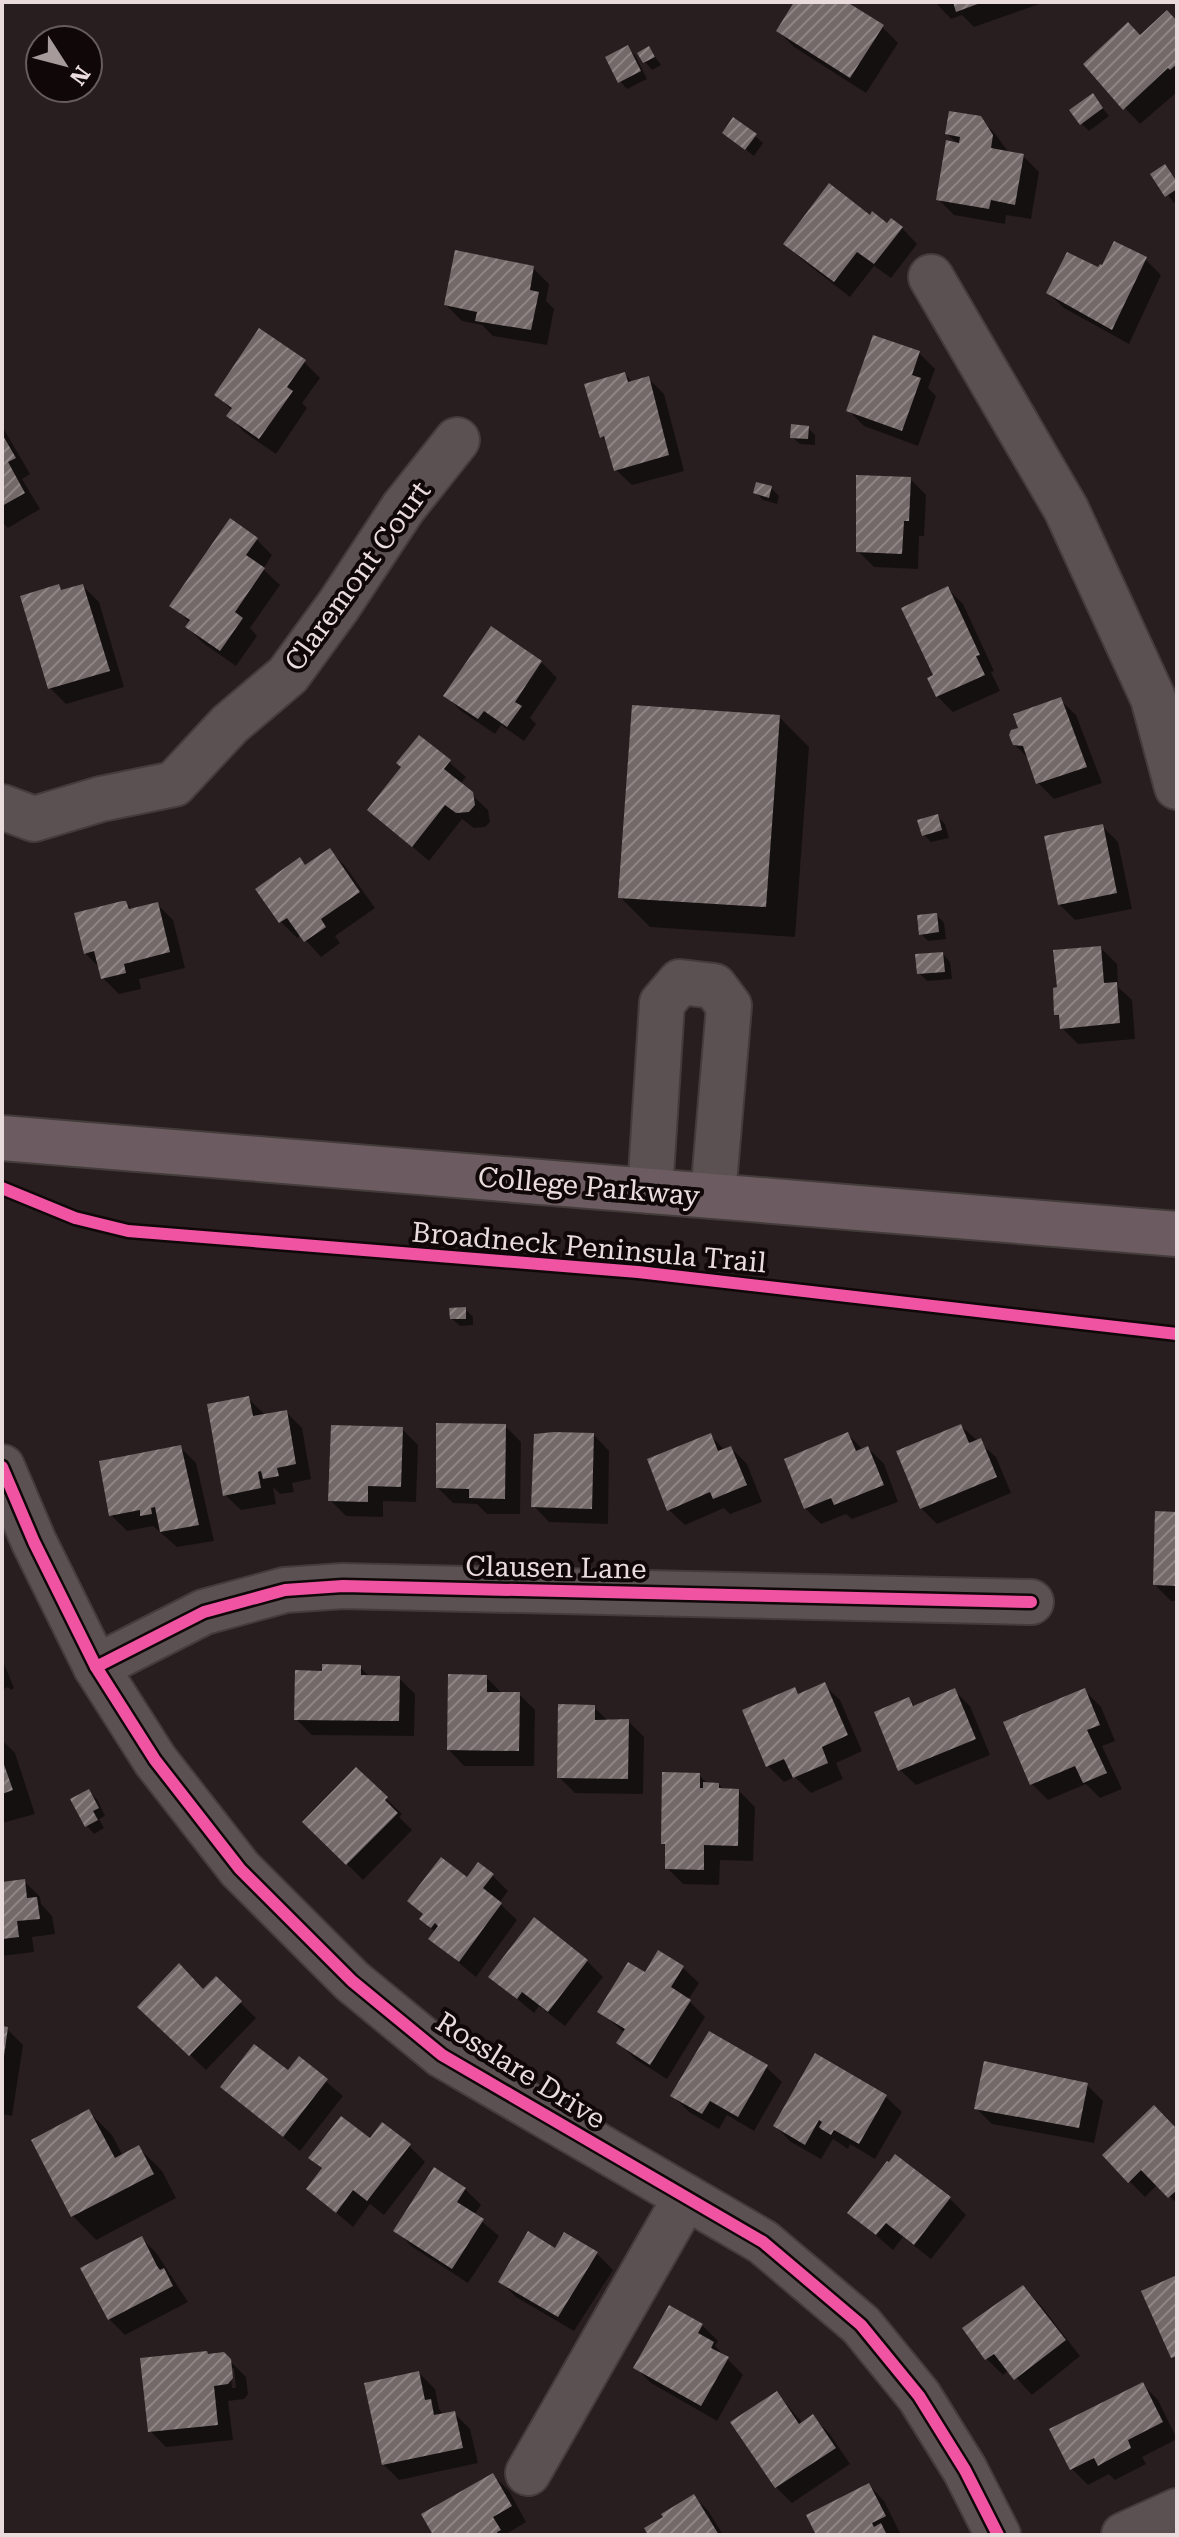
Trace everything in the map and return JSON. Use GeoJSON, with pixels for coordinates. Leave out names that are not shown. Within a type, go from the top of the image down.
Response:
{"type":"FeatureCollection","features":[{"type":"Feature","properties":{"kind":"main road","name":"College Parkway"},"geometry":{"type":"LineString","coordinates":[[2,1138],[1177,1234]]}},
{"type":"Feature","properties":{"kind":"street"},"geometry":{"type":"LineString","coordinates":[[931,277],[1066,509],[1153,698],[1177,787]]}},
{"type":"Feature","properties":{"kind":"street","name":"Claremont Court"},"geometry":{"type":"LineString","coordinates":[[2,807],[34,819],[101,799],[174,784],[230,724],[288,675],[403,508],[457,440]]}},
{"type":"Feature","properties":{"kind":"street"},"geometry":{"type":"LineString","coordinates":[[650,1191],[662,1003],[680,982],[714,986],[729,1006],[713,1196]]}},
{"type":"Feature","properties":{"kind":"street","name":"Rosslare Drive"},"geometry":{"type":"LineString","coordinates":[[2,1467],[34,1542],[96,1667],[155,1760],[240,1869],[352,1981],[442,2055],[763,2242],[861,2325],[919,2396],[965,2470],[998,2535]]}},
{"type":"Feature","properties":{"kind":"street","name":"Clausen Lane"},"geometry":{"type":"LineString","coordinates":[[96,1667],[204,1612],[285,1590],[343,1586],[1031,1602]]}},
{"type":"Feature","properties":{"kind":"street"},"geometry":{"type":"LineString","coordinates":[[528,2473],[686,2197]]}},
{"type":"Feature","properties":{"kind":"street"},"geometry":{"type":"LineString","coordinates":[[1124,2535],[1177,2511]]}},
{"type":"Feature","properties":{"kind":"building"},"geometry":{"type":"Polygon","coordinates":[[[794,2],[847,2],[884,25],[850,78],[776,31],[794,2]]]}},
{"type":"Feature","properties":{"kind":"building"},"geometry":{"type":"Polygon","coordinates":[[[953,2],[983,2],[956,12],[953,2]]]}},
{"type":"Feature","properties":{"kind":"building"},"geometry":{"type":"Polygon","coordinates":[[[1167,10],[1177,21],[1177,64],[1170,70],[1168,68],[1123,110],[1083,64],[1128,22],[1140,35],[1167,10]]]}},
{"type":"Feature","properties":{"kind":"building"},"geometry":{"type":"Polygon","coordinates":[[[628,45],[641,71],[618,83],[605,57],[628,45]]]}},
{"type":"Feature","properties":{"kind":"building"},"geometry":{"type":"Polygon","coordinates":[[[649,46],[655,57],[643,63],[637,53],[649,46]]]}},
{"type":"Feature","properties":{"kind":"building"},"geometry":{"type":"Polygon","coordinates":[[[1093,93],[1103,108],[1080,125],[1069,110],[1093,93]]]}},
{"type":"Feature","properties":{"kind":"building"},"geometry":{"type":"Polygon","coordinates":[[[949,111],[981,116],[993,135],[991,148],[1024,154],[1015,205],[991,200],[989,209],[936,200],[946,140],[959,143],[960,137],[945,134],[949,111]]]}},
{"type":"Feature","properties":{"kind":"building"},"geometry":{"type":"Polygon","coordinates":[[[733,117],[757,134],[745,150],[722,133],[733,117]]]}},
{"type":"Feature","properties":{"kind":"building"},"geometry":{"type":"Polygon","coordinates":[[[1165,164],[1177,182],[1177,189],[1165,197],[1150,174],[1165,164]]]}},
{"type":"Feature","properties":{"kind":"building"},"geometry":{"type":"Polygon","coordinates":[[[829,183],[870,215],[872,211],[887,223],[891,218],[903,227],[874,264],[857,252],[834,282],[783,244],[829,183]]]}},
{"type":"Feature","properties":{"kind":"building"},"geometry":{"type":"Polygon","coordinates":[[[1114,241],[1147,257],[1112,330],[1046,293],[1067,252],[1098,267],[1114,241]]]}},
{"type":"Feature","properties":{"kind":"building"},"geometry":{"type":"Polygon","coordinates":[[[455,250],[534,266],[530,290],[539,292],[531,330],[475,321],[477,312],[444,305],[455,250]]]}},
{"type":"Feature","properties":{"kind":"building"},"geometry":{"type":"Polygon","coordinates":[[[259,328],[306,360],[287,387],[293,391],[259,439],[226,416],[232,408],[214,395],[259,328]]]}},
{"type":"Feature","properties":{"kind":"building"},"geometry":{"type":"Polygon","coordinates":[[[873,335],[920,351],[912,375],[921,378],[902,431],[846,411],[873,335]]]}},
{"type":"Feature","properties":{"kind":"building"},"geometry":{"type":"Polygon","coordinates":[[[625,372],[628,382],[649,376],[669,455],[614,471],[604,436],[600,438],[584,384],[625,372]]]}},
{"type":"Feature","properties":{"kind":"building"},"geometry":{"type":"Polygon","coordinates":[[[791,424],[809,426],[808,439],[790,438],[791,424]]]}},
{"type":"Feature","properties":{"kind":"building"},"geometry":{"type":"Polygon","coordinates":[[[2,434],[16,458],[8,462],[25,493],[2,506],[2,434]]]}},
{"type":"Feature","properties":{"kind":"building"},"geometry":{"type":"Polygon","coordinates":[[[856,475],[911,477],[909,521],[904,521],[902,554],[856,552],[856,475]]]}},
{"type":"Feature","properties":{"kind":"building"},"geometry":{"type":"Polygon","coordinates":[[[756,482],[772,486],[769,498],[753,493],[756,482]]]}},
{"type":"Feature","properties":{"kind":"building"},"geometry":{"type":"Polygon","coordinates":[[[230,518],[258,538],[246,555],[265,568],[235,612],[243,618],[220,651],[185,627],[190,620],[169,606],[230,518]]]}},
{"type":"Feature","properties":{"kind":"building"},"geometry":{"type":"Polygon","coordinates":[[[59,584],[61,590],[83,584],[110,671],[48,689],[20,596],[59,584]]]}},
{"type":"Feature","properties":{"kind":"building"},"geometry":{"type":"Polygon","coordinates":[[[948,586],[980,655],[976,656],[985,675],[936,697],[927,678],[933,675],[901,608],[948,586]]]}},
{"type":"Feature","properties":{"kind":"building"},"geometry":{"type":"Polygon","coordinates":[[[491,626],[542,661],[515,702],[522,706],[507,727],[484,711],[478,719],[443,696],[491,626]]]}},
{"type":"Feature","properties":{"kind":"building"},"geometry":{"type":"Polygon","coordinates":[[[1061,697],[1087,767],[1036,784],[1023,746],[1013,745],[1009,735],[1011,730],[1018,728],[1013,714],[1061,697]]]}},
{"type":"Feature","properties":{"kind":"building"},"geometry":{"type":"Polygon","coordinates":[[[632,705],[780,715],[766,907],[618,898],[632,705]]]}},
{"type":"Feature","properties":{"kind":"building"},"geometry":{"type":"Polygon","coordinates":[[[419,735],[451,760],[444,769],[473,792],[475,805],[469,812],[456,813],[445,805],[412,847],[367,810],[401,767],[396,763],[419,735]]]}},
{"type":"Feature","properties":{"kind":"building"},"geometry":{"type":"Polygon","coordinates":[[[938,814],[942,830],[922,836],[917,820],[938,814]]]}},
{"type":"Feature","properties":{"kind":"building"},"geometry":{"type":"Polygon","coordinates":[[[1103,824],[1117,893],[1058,905],[1044,836],[1103,824]]]}},
{"type":"Feature","properties":{"kind":"building"},"geometry":{"type":"Polygon","coordinates":[[[330,848],[360,892],[321,919],[326,927],[304,942],[287,918],[279,923],[255,889],[300,857],[305,865],[330,848]]]}},
{"type":"Feature","properties":{"kind":"building"},"geometry":{"type":"Polygon","coordinates":[[[126,901],[129,909],[158,902],[170,952],[124,964],[126,973],[101,979],[94,951],[84,954],[74,913],[126,901]]]}},
{"type":"Feature","properties":{"kind":"building"},"geometry":{"type":"Polygon","coordinates":[[[937,913],[939,932],[919,935],[917,915],[937,913]]]}},
{"type":"Feature","properties":{"kind":"building"},"geometry":{"type":"Polygon","coordinates":[[[1101,946],[1104,983],[1117,982],[1120,1023],[1060,1029],[1059,1015],[1054,1015],[1053,988],[1057,987],[1053,950],[1101,946]]]}},
{"type":"Feature","properties":{"kind":"building"},"geometry":{"type":"Polygon","coordinates":[[[943,952],[945,972],[917,974],[915,954],[943,952]]]}},
{"type":"Feature","properties":{"kind":"building"},"geometry":{"type":"Polygon","coordinates":[[[466,1307],[466,1319],[450,1319],[449,1308],[466,1307]]]}},
{"type":"Feature","properties":{"kind":"building"},"geometry":{"type":"Polygon","coordinates":[[[249,1396],[253,1416],[287,1410],[296,1464],[277,1468],[279,1476],[263,1479],[261,1471],[258,1472],[261,1488],[223,1496],[207,1404],[249,1396]]]}},
{"type":"Feature","properties":{"kind":"building"},"geometry":{"type":"Polygon","coordinates":[[[436,1423],[506,1424],[505,1499],[469,1498],[469,1489],[436,1488],[436,1423]]]}},
{"type":"Feature","properties":{"kind":"building"},"geometry":{"type":"Polygon","coordinates":[[[961,1424],[969,1443],[981,1438],[997,1477],[920,1509],[896,1451],[961,1424]]]}},
{"type":"Feature","properties":{"kind":"building"},"geometry":{"type":"Polygon","coordinates":[[[331,1425],[403,1427],[401,1487],[368,1486],[368,1502],[328,1501],[331,1425]]]}},
{"type":"Feature","properties":{"kind":"building"},"geometry":{"type":"Polygon","coordinates":[[[848,1432],[856,1451],[868,1446],[884,1485],[834,1505],[831,1498],[804,1509],[784,1459],[848,1432]]]}},
{"type":"Feature","properties":{"kind":"building"},"geometry":{"type":"Polygon","coordinates":[[[594,1433],[592,1509],[531,1507],[534,1434],[594,1433]]]}},
{"type":"Feature","properties":{"kind":"building"},"geometry":{"type":"Polygon","coordinates":[[[711,1433],[718,1451],[731,1446],[747,1485],[713,1499],[710,1492],[667,1511],[647,1459],[711,1433]]]}},
{"type":"Feature","properties":{"kind":"building"},"geometry":{"type":"Polygon","coordinates":[[[181,1445],[199,1525],[160,1532],[155,1507],[151,1508],[152,1514],[140,1516],[140,1510],[109,1516],[99,1461],[181,1445]]]}},
{"type":"Feature","properties":{"kind":"building"},"geometry":{"type":"Polygon","coordinates":[[[1155,1511],[1177,1512],[1177,1586],[1153,1585],[1155,1511]]]}},
{"type":"Feature","properties":{"kind":"building"},"geometry":{"type":"Polygon","coordinates":[[[322,1664],[361,1665],[361,1675],[400,1676],[399,1721],[294,1720],[295,1670],[322,1671],[322,1664]]]}},
{"type":"Feature","properties":{"kind":"building"},"geometry":{"type":"Polygon","coordinates":[[[448,1674],[487,1675],[487,1692],[520,1692],[519,1751],[447,1750],[448,1674]]]}},
{"type":"Feature","properties":{"kind":"building"},"geometry":{"type":"Polygon","coordinates":[[[825,1682],[848,1735],[822,1747],[828,1763],[793,1778],[784,1759],[766,1767],[742,1710],[795,1687],[798,1694],[825,1682]]]}},
{"type":"Feature","properties":{"kind":"building"},"geometry":{"type":"Polygon","coordinates":[[[955,1688],[976,1739],[898,1771],[874,1712],[909,1697],[913,1706],[955,1688]]]}},
{"type":"Feature","properties":{"kind":"building"},"geometry":{"type":"Polygon","coordinates":[[[1085,1688],[1100,1725],[1087,1730],[1107,1773],[1083,1783],[1075,1766],[1030,1785],[1003,1722],[1085,1688]]]}},
{"type":"Feature","properties":{"kind":"building"},"geometry":{"type":"Polygon","coordinates":[[[558,1704],[595,1705],[595,1720],[629,1719],[628,1779],[557,1778],[558,1704]]]}},
{"type":"Feature","properties":{"kind":"building"},"geometry":{"type":"Polygon","coordinates":[[[2,1759],[13,1790],[2,1794],[2,1759]]]}},
{"type":"Feature","properties":{"kind":"building"},"geometry":{"type":"Polygon","coordinates":[[[356,1767],[388,1797],[385,1800],[398,1813],[346,1865],[302,1822],[356,1767]]]}},
{"type":"Feature","properties":{"kind":"building"},"geometry":{"type":"Polygon","coordinates":[[[662,1772],[700,1773],[700,1788],[703,1788],[703,1782],[719,1783],[719,1788],[739,1789],[738,1846],[704,1845],[704,1870],[665,1869],[665,1844],[661,1844],[662,1772]]]}},
{"type":"Feature","properties":{"kind":"building"},"geometry":{"type":"Polygon","coordinates":[[[89,1789],[99,1808],[93,1811],[98,1820],[85,1827],[70,1799],[89,1789]]]}},
{"type":"Feature","properties":{"kind":"building"},"geometry":{"type":"Polygon","coordinates":[[[441,1857],[467,1877],[478,1862],[494,1874],[483,1888],[502,1903],[459,1962],[428,1939],[438,1926],[435,1923],[431,1928],[419,1919],[423,1914],[407,1901],[441,1857]]]}},
{"type":"Feature","properties":{"kind":"building"},"geometry":{"type":"Polygon","coordinates":[[[25,1879],[27,1898],[37,1897],[40,1919],[17,1921],[19,1937],[2,1939],[2,1882],[25,1879]]]}},
{"type":"Feature","properties":{"kind":"building"},"geometry":{"type":"Polygon","coordinates":[[[534,1917],[588,1960],[548,2012],[522,1992],[517,1999],[488,1977],[534,1917]]]}},
{"type":"Feature","properties":{"kind":"building"},"geometry":{"type":"Polygon","coordinates":[[[658,1950],[684,1966],[671,1987],[691,2000],[650,2065],[616,2043],[625,2029],[597,2012],[628,1962],[645,1972],[658,1950]]]}},
{"type":"Feature","properties":{"kind":"building"},"geometry":{"type":"Polygon","coordinates":[[[179,1963],[203,1989],[216,1976],[242,2001],[189,2056],[137,2007],[179,1963]]]}},
{"type":"Feature","properties":{"kind":"building"},"geometry":{"type":"Polygon","coordinates":[[[2,2026],[8,2027],[4,2056],[2,2056],[2,2026]]]}},
{"type":"Feature","properties":{"kind":"building"},"geometry":{"type":"Polygon","coordinates":[[[709,2031],[768,2065],[738,2117],[710,2101],[702,2114],[670,2096],[709,2031]]]}},
{"type":"Feature","properties":{"kind":"building"},"geometry":{"type":"Polygon","coordinates":[[[254,2044],[288,2070],[299,2056],[328,2079],[283,2137],[220,2087],[254,2044]]]}},
{"type":"Feature","properties":{"kind":"building"},"geometry":{"type":"Polygon","coordinates":[[[815,2053],[887,2095],[859,2144],[834,2130],[831,2135],[821,2129],[822,2122],[819,2120],[805,2145],[773,2126],[815,2053]]]}},
{"type":"Feature","properties":{"kind":"building"},"geometry":{"type":"Polygon","coordinates":[[[984,2061],[1088,2083],[1079,2128],[974,2109],[984,2061]]]}},
{"type":"Feature","properties":{"kind":"building"},"geometry":{"type":"Polygon","coordinates":[[[1154,2105],[1177,2129],[1177,2190],[1168,2198],[1141,2170],[1128,2183],[1102,2155],[1154,2105]]]}},
{"type":"Feature","properties":{"kind":"building"},"geometry":{"type":"Polygon","coordinates":[[[89,2109],[115,2158],[139,2145],[154,2174],[71,2217],[31,2140],[89,2109]]]}},
{"type":"Feature","properties":{"kind":"building"},"geometry":{"type":"Polygon","coordinates":[[[341,2116],[370,2138],[382,2122],[411,2144],[367,2201],[353,2190],[336,2213],[306,2189],[322,2168],[308,2158],[341,2116]]]}},
{"type":"Feature","properties":{"kind":"building"},"geometry":{"type":"Polygon","coordinates":[[[895,2154],[951,2197],[914,2245],[886,2223],[876,2235],[847,2213],[895,2154]]]}},
{"type":"Feature","properties":{"kind":"building"},"geometry":{"type":"Polygon","coordinates":[[[434,2167],[466,2188],[457,2202],[484,2219],[452,2269],[393,2231],[434,2167]]]}},
{"type":"Feature","properties":{"kind":"building"},"geometry":{"type":"Polygon","coordinates":[[[528,2231],[555,2248],[564,2232],[598,2252],[558,2317],[498,2282],[528,2231]]]}},
{"type":"Feature","properties":{"kind":"building"},"geometry":{"type":"Polygon","coordinates":[[[142,2236],[157,2266],[160,2270],[164,2268],[173,2286],[108,2320],[80,2268],[142,2236]]]}},
{"type":"Feature","properties":{"kind":"building"},"geometry":{"type":"Polygon","coordinates":[[[1177,2275],[1177,2356],[1171,2358],[1141,2291],[1177,2275]]]}},
{"type":"Feature","properties":{"kind":"building"},"geometry":{"type":"Polygon","coordinates":[[[1023,2285],[1066,2340],[1014,2380],[994,2354],[985,2360],[962,2328],[1023,2285]]]}},
{"type":"Feature","properties":{"kind":"building"},"geometry":{"type":"Polygon","coordinates":[[[669,2305],[703,2324],[698,2333],[714,2342],[711,2348],[729,2357],[701,2406],[633,2368],[669,2305]]]}},
{"type":"Feature","properties":{"kind":"building"},"geometry":{"type":"Polygon","coordinates":[[[207,2351],[208,2354],[224,2352],[231,2359],[233,2378],[228,2384],[214,2386],[218,2425],[148,2432],[140,2358],[207,2351]]]}},
{"type":"Feature","properties":{"kind":"building"},"geometry":{"type":"Polygon","coordinates":[[[419,2371],[425,2400],[431,2399],[434,2415],[455,2411],[463,2448],[382,2465],[364,2383],[419,2371]]]}},
{"type":"Feature","properties":{"kind":"building"},"geometry":{"type":"Polygon","coordinates":[[[1143,2382],[1163,2422],[1128,2440],[1131,2448],[1098,2466],[1094,2458],[1070,2470],[1049,2429],[1143,2382]]]}},
{"type":"Feature","properties":{"kind":"building"},"geometry":{"type":"Polygon","coordinates":[[[777,2391],[799,2424],[813,2414],[836,2448],[775,2488],[730,2422],[777,2391]]]}},
{"type":"Feature","properties":{"kind":"building"},"geometry":{"type":"Polygon","coordinates":[[[493,2473],[512,2506],[493,2517],[501,2530],[497,2532],[498,2535],[433,2535],[421,2514],[493,2473]]]}},
{"type":"Feature","properties":{"kind":"building"},"geometry":{"type":"Polygon","coordinates":[[[869,2483],[886,2516],[872,2523],[874,2527],[881,2523],[887,2535],[816,2535],[806,2515],[869,2483]]]}},
{"type":"Feature","properties":{"kind":"building"},"geometry":{"type":"Polygon","coordinates":[[[694,2494],[719,2535],[648,2535],[644,2528],[694,2494]]]}},
{"type":"Feature","properties":{"kind":"cycle path","name":"Broadneck Peninsula Trail"},"geometry":{"type":"LineString","coordinates":[[2,1188],[75,1218],[128,1231],[638,1272],[1177,1334]]}},
{"type":"Feature","properties":{"kind":"cycle path"},"geometry":{"type":"LineString","coordinates":[[2,1467],[34,1542],[96,1667],[155,1760],[240,1869],[352,1981],[442,2055],[763,2242],[861,2325],[919,2396],[965,2470],[998,2535]]}},
{"type":"Feature","properties":{"kind":"cycle path"},"geometry":{"type":"LineString","coordinates":[[96,1667],[204,1612],[285,1590],[343,1586],[1031,1602]]}}]}
